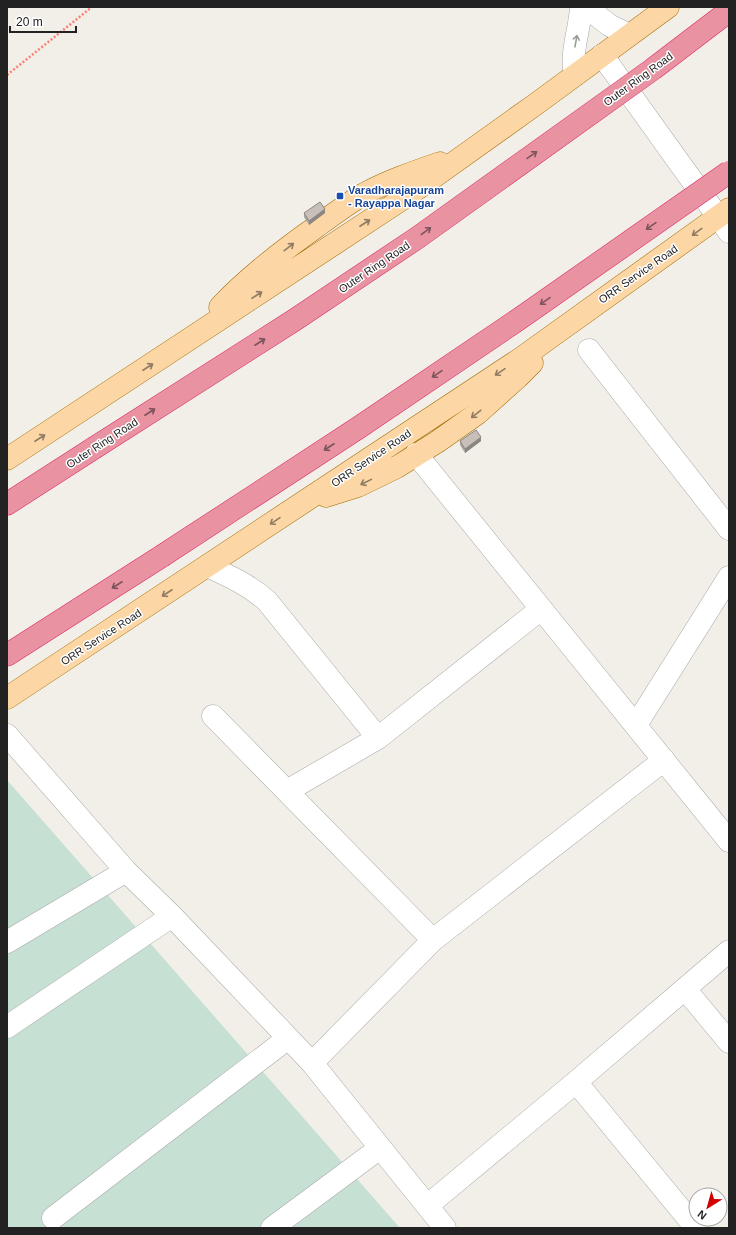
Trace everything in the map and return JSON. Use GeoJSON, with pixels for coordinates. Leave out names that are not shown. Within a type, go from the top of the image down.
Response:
{"type":"FeatureCollection","features":[{"type":"Feature","properties":{"kind":"highway","name":"Outer Ring Road"},"geometry":{"type":"LineString","coordinates":[[7,504],[293,321],[417,238],[653,69],[729,11]]}},
{"type":"Feature","properties":{"kind":"highway"},"geometry":{"type":"LineString","coordinates":[[7,655],[358,428],[519,319],[729,172]]}},
{"type":"Feature","properties":{"kind":"main road"},"geometry":{"type":"LineString","coordinates":[[7,459],[410,194],[668,7]]}},
{"type":"Feature","properties":{"kind":"main road","name":"ORR Service Road"},"geometry":{"type":"LineString","coordinates":[[7,698],[520,359],[574,319],[725,219]]}},
{"type":"Feature","properties":{"kind":"main road"},"geometry":{"type":"LineString","coordinates":[[302,504],[358,486],[397,467],[437,442],[478,413],[518,377],[574,319]]}},
{"type":"Feature","properties":{"kind":"street"},"geometry":{"type":"LineString","coordinates":[[575,75],[573,62],[581,7]]}},
{"type":"Feature","properties":{"kind":"street"},"geometry":{"type":"LineString","coordinates":[[586,7],[609,25],[629,35]]}},
{"type":"Feature","properties":{"kind":"street"},"geometry":{"type":"LineString","coordinates":[[602,55],[725,219]]}},
{"type":"Feature","properties":{"kind":"street"},"geometry":{"type":"LineString","coordinates":[[588,350],[729,529]]}},
{"type":"Feature","properties":{"kind":"street"},"geometry":{"type":"LineString","coordinates":[[416,454],[729,841]]}},
{"type":"Feature","properties":{"kind":"street"},"geometry":{"type":"LineString","coordinates":[[207,566],[243,582],[267,601],[378,738]]}},
{"type":"Feature","properties":{"kind":"street"},"geometry":{"type":"LineString","coordinates":[[636,725],[729,577]]}},
{"type":"Feature","properties":{"kind":"street"},"geometry":{"type":"LineString","coordinates":[[287,791],[378,738],[541,610]]}},
{"type":"Feature","properties":{"kind":"street"},"geometry":{"type":"LineString","coordinates":[[213,716],[433,940]]}},
{"type":"Feature","properties":{"kind":"street"},"geometry":{"type":"LineString","coordinates":[[7,736],[126,871],[172,916],[312,1063],[445,1228]]}},
{"type":"Feature","properties":{"kind":"street"},"geometry":{"type":"LineString","coordinates":[[312,1063],[433,940],[664,760]]}},
{"type":"Feature","properties":{"kind":"street"},"geometry":{"type":"LineString","coordinates":[[7,942],[126,871]]}},
{"type":"Feature","properties":{"kind":"street"},"geometry":{"type":"LineString","coordinates":[[7,1027],[172,916]]}},
{"type":"Feature","properties":{"kind":"street"},"geometry":{"type":"LineString","coordinates":[[427,1206],[576,1082],[729,951]]}},
{"type":"Feature","properties":{"kind":"street"},"geometry":{"type":"LineString","coordinates":[[685,989],[729,1042]]}},
{"type":"Feature","properties":{"kind":"street"},"geometry":{"type":"LineString","coordinates":[[53,1218],[287,1038]]}},
{"type":"Feature","properties":{"kind":"street"},"geometry":{"type":"LineString","coordinates":[[576,1082],[696,1228]]}},
{"type":"Feature","properties":{"kind":"street"},"geometry":{"type":"LineString","coordinates":[[272,1228],[380,1148]]}},
{"type":"Feature","properties":{"kind":"path"},"geometry":{"type":"LineString","coordinates":[[7,75],[92,7]]}},
{"type":"Feature","properties":{"kind":"green space"},"geometry":{"type":"Polygon","coordinates":[[[7,780],[400,1228],[7,1228],[7,780]]]}},
{"type":"Feature","properties":{"kind":"building"},"geometry":{"type":"Polygon","coordinates":[[[320,202],[325,209],[309,221],[304,213],[320,202]]]}},
{"type":"Feature","properties":{"kind":"building"},"geometry":{"type":"Polygon","coordinates":[[[476,430],[481,437],[465,449],[460,441],[476,430]]]}},
{"type":"Feature","properties":{"kind":"place","name":"Varadharajapuram - Rayappa Nagar"},"geometry":{"type":"Point","coordinates":[340,196]}}]}
